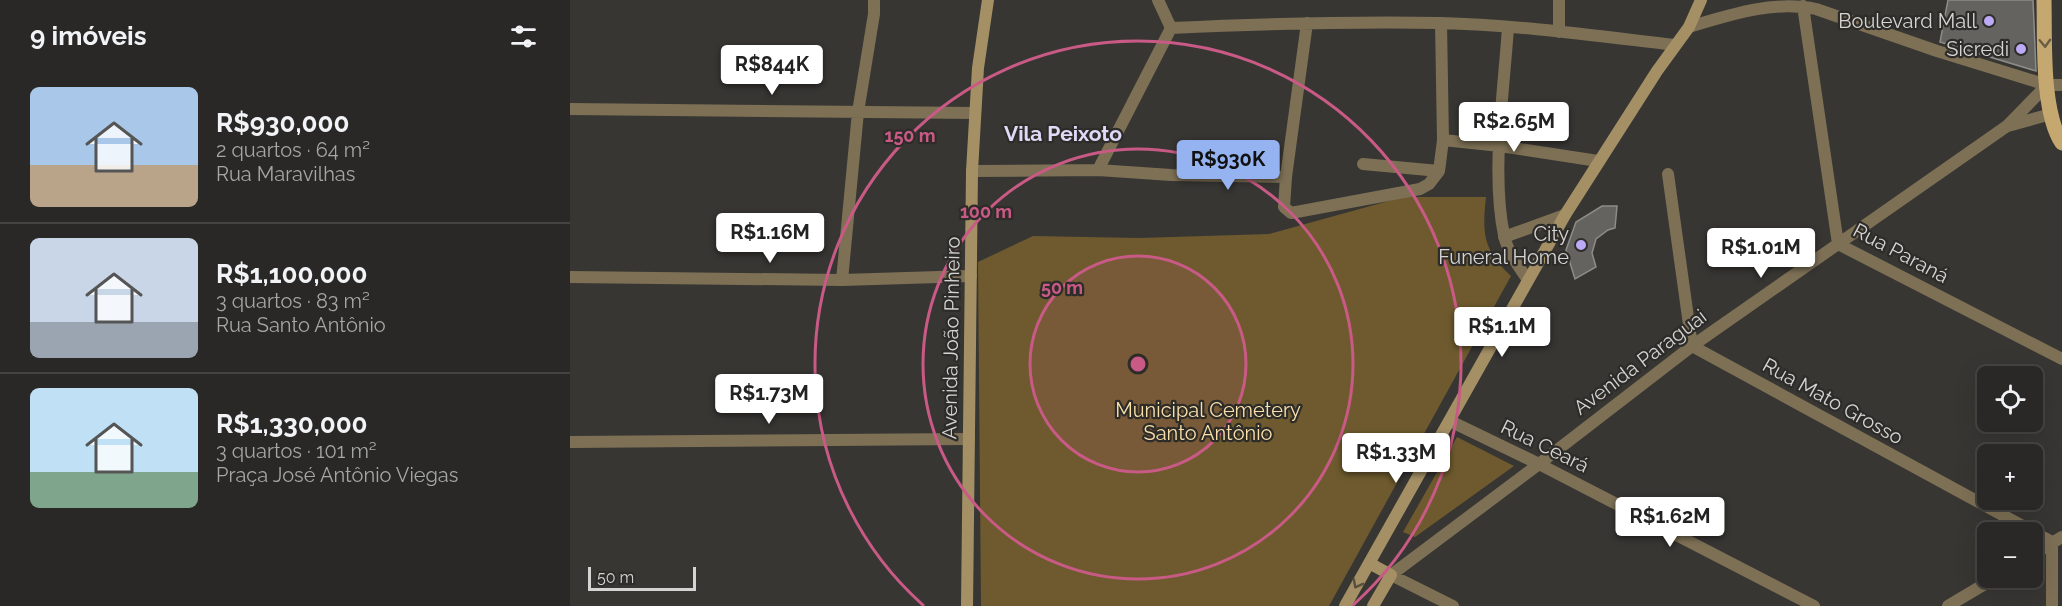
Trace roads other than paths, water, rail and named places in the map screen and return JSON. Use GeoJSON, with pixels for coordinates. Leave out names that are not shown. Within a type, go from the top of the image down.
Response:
{"type":"FeatureCollection","features":[{"type":"Feature","properties":{"kind":"main road"},"geometry":{"type":"LineString","coordinates":[[2044,0],[2055,85],[2051,114],[2062,143]]}},
{"type":"Feature","properties":{"kind":"street"},"geometry":{"type":"LineString","coordinates":[[842,280],[858,112],[874,14],[874,0]]}},
{"type":"Feature","properties":{"kind":"street","name":"Avenida João Pinheiro"},"geometry":{"type":"LineString","coordinates":[[968,606],[972,171],[978,68],[988,0]]}},
{"type":"Feature","properties":{"kind":"street"},"geometry":{"type":"LineString","coordinates":[[1158,0],[1171,28]]}},
{"type":"Feature","properties":{"kind":"street"},"geometry":{"type":"LineString","coordinates":[[1559,0],[1559,32]]}},
{"type":"Feature","properties":{"kind":"street"},"geometry":{"type":"LineString","coordinates":[[1346,606],[1565,215],[1598,161],[1689,27],[1701,0]]}},
{"type":"Feature","properties":{"kind":"street"},"geometry":{"type":"LineString","coordinates":[[1689,27],[1742,12],[1803,6],[1937,51],[2055,85]]}},
{"type":"Feature","properties":{"kind":"street","name":"Rua Paraná"},"geometry":{"type":"LineString","coordinates":[[1803,6],[1838,244],[2062,359]]}},
{"type":"Feature","properties":{"kind":"street"},"geometry":{"type":"LineString","coordinates":[[1171,28],[1307,22],[1441,23],[1508,27],[1675,45]]}},
{"type":"Feature","properties":{"kind":"street"},"geometry":{"type":"LineString","coordinates":[[1307,22],[1284,207],[1288,212],[1297,213],[1420,189],[1429,184],[1439,171],[1443,140],[1441,23]]}},
{"type":"Feature","properties":{"kind":"street"},"geometry":{"type":"LineString","coordinates":[[1508,27],[1499,198],[1504,237],[1528,280]]}},
{"type":"Feature","properties":{"kind":"street"},"geometry":{"type":"LineString","coordinates":[[1098,170],[1171,28]]}},
{"type":"Feature","properties":{"kind":"street","name":"Avenida Paraguai"},"geometry":{"type":"LineString","coordinates":[[1373,606],[1391,575],[1692,346],[2007,126],[2055,85]]}},
{"type":"Feature","properties":{"kind":"street"},"geometry":{"type":"LineString","coordinates":[[570,109],[975,113]]}},
{"type":"Feature","properties":{"kind":"street","name":"Avenida Paraguai"},"geometry":{"type":"LineString","coordinates":[[2007,126],[2051,114]]}},
{"type":"Feature","properties":{"kind":"street"},"geometry":{"type":"LineString","coordinates":[[1443,140],[1598,161]]}},
{"type":"Feature","properties":{"kind":"street"},"geometry":{"type":"LineString","coordinates":[[1364,164],[1439,171]]}},
{"type":"Feature","properties":{"kind":"street"},"geometry":{"type":"LineString","coordinates":[[972,171],[1098,170],[1171,175],[1286,177]]}},
{"type":"Feature","properties":{"kind":"street"},"geometry":{"type":"LineString","coordinates":[[1668,174],[1692,346]]}},
{"type":"Feature","properties":{"kind":"street"},"geometry":{"type":"LineString","coordinates":[[1504,237],[1565,215]]}},
{"type":"Feature","properties":{"kind":"street"},"geometry":{"type":"LineString","coordinates":[[570,277],[842,280],[971,276]]}},
{"type":"Feature","properties":{"kind":"street","name":"Rua Mato Grosso"},"geometry":{"type":"LineString","coordinates":[[1692,346],[2057,539]]}},
{"type":"Feature","properties":{"kind":"street","name":"Rua Ceará"},"geometry":{"type":"LineString","coordinates":[[1450,421],[1539,464],[1814,606]]}},
{"type":"Feature","properties":{"kind":"street"},"geometry":{"type":"LineString","coordinates":[[570,442],[969,439]]}},
{"type":"Feature","properties":{"kind":"street"},"geometry":{"type":"LineString","coordinates":[[2043,548],[2057,539]]}},
{"type":"Feature","properties":{"kind":"street"},"geometry":{"type":"LineString","coordinates":[[2052,606],[2057,539]]}},
{"type":"Feature","properties":{"kind":"street"},"geometry":{"type":"LineString","coordinates":[[1369,562],[1453,606]]}},
{"type":"Feature","properties":{"kind":"street"},"geometry":{"type":"LineString","coordinates":[[1948,606],[1978,588]]}},
{"type":"Feature","properties":{"kind":"place","name":"Boulevard Mall"},"geometry":{"type":"Point","coordinates":[1989,21]}},
{"type":"Feature","properties":{"kind":"place","name":"Sicredi"},"geometry":{"type":"Point","coordinates":[2021,49]}},
{"type":"Feature","properties":{"kind":"place","name":"City Funeral Home"},"geometry":{"type":"Point","coordinates":[1581,245]}},
{"type":"Feature","properties":{"kind":"district","name":"Vila Peixoto"},"geometry":{"type":"Point","coordinates":[1063,133]}},
{"type":"Feature","properties":{"kind":"park label","name":"Municipal Cemetery Santo Antônio"},"geometry":{"type":"Point","coordinates":[1208,422]}}]}
